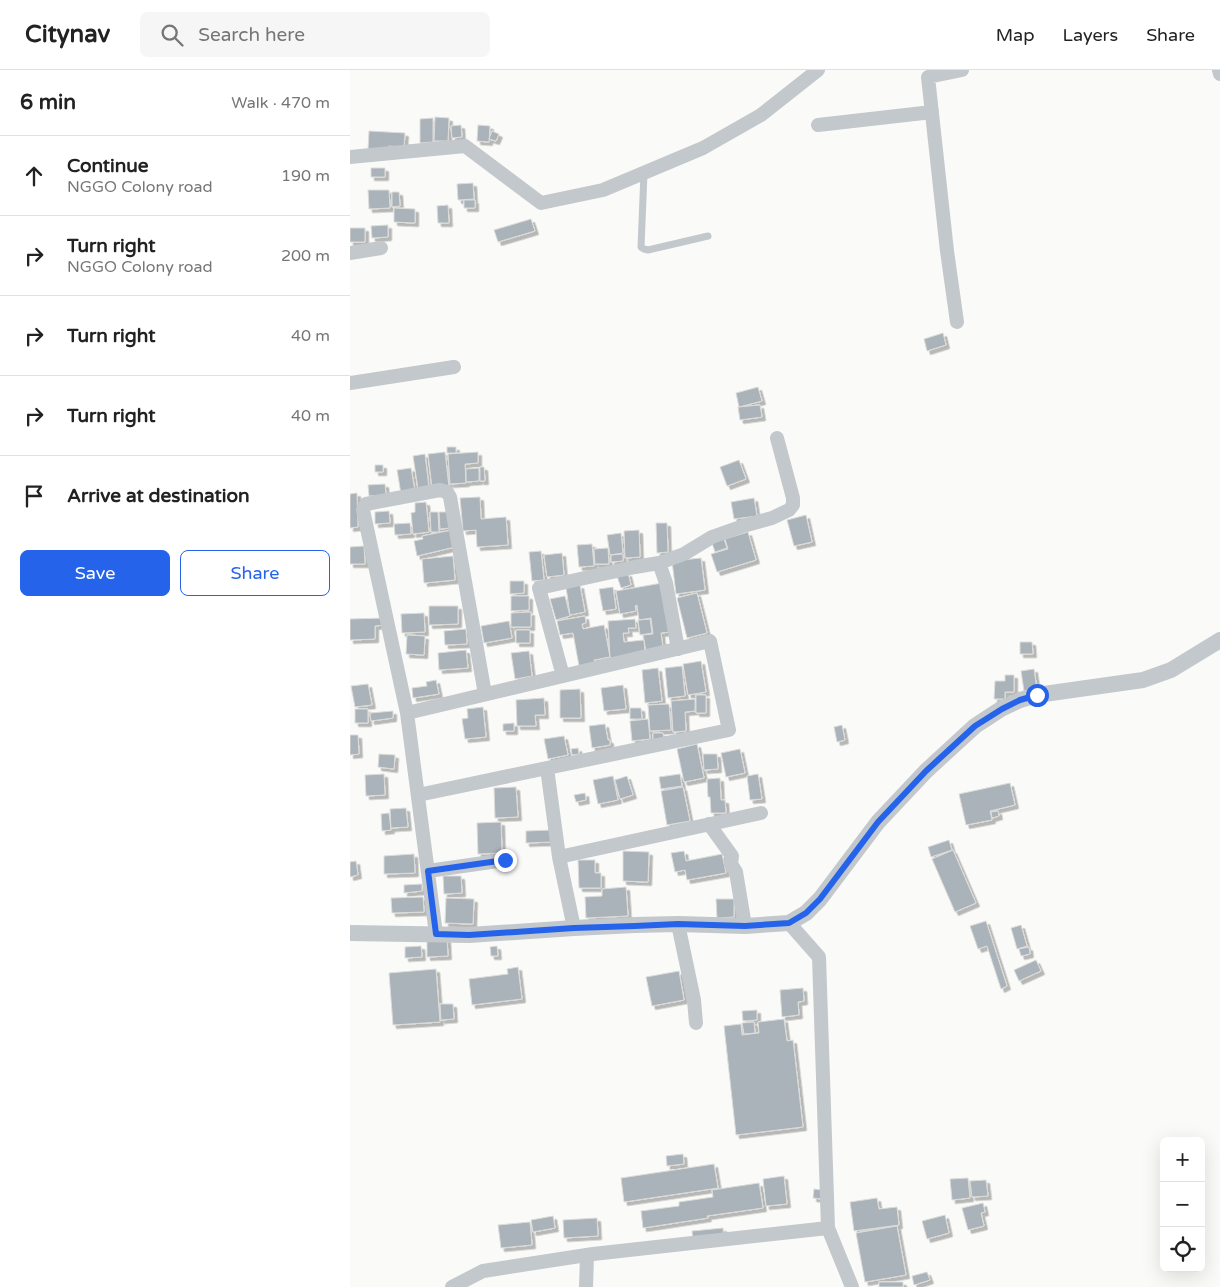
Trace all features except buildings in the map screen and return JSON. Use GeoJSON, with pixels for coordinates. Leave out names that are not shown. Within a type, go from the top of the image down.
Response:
{"type":"FeatureCollection","features":[{"type":"Feature","properties":{"kind":"street"},"geometry":{"type":"LineString","coordinates":[[350,157],[466,146],[541,203],[603,190],[703,148],[761,115],[818,70]]}},
{"type":"Feature","properties":{"kind":"street"},"geometry":{"type":"LineString","coordinates":[[957,322],[926,74],[962,70]]}},
{"type":"Feature","properties":{"kind":"street"},"geometry":{"type":"LineString","coordinates":[[1219,70],[1220,74]]}},
{"type":"Feature","properties":{"kind":"street"},"geometry":{"type":"LineString","coordinates":[[818,125],[932,112]]}},
{"type":"Feature","properties":{"kind":"street"},"geometry":{"type":"LineString","coordinates":[[350,253],[381,248]]}},
{"type":"Feature","properties":{"kind":"street"},"geometry":{"type":"LineString","coordinates":[[350,383],[454,366]]}},
{"type":"Feature","properties":{"kind":"street"},"geometry":{"type":"LineString","coordinates":[[563,676],[539,588],[659,563],[684,554],[712,537],[772,518],[789,510],[792,505],[792,498],[777,438]]}},
{"type":"Feature","properties":{"kind":"street"},"geometry":{"type":"LineString","coordinates":[[436,934],[407,712],[363,510],[366,504],[440,490],[446,492],[450,497],[486,694]]}},
{"type":"Feature","properties":{"kind":"street"},"geometry":{"type":"LineString","coordinates":[[659,563],[666,583],[678,649]]}},
{"type":"Feature","properties":{"kind":"street"},"geometry":{"type":"LineString","coordinates":[[350,933],[469,935],[678,924],[745,926],[789,923],[806,913],[820,899],[878,822],[926,771],[975,726],[1020,700],[1037,695],[1143,680],[1171,670],[1220,640]]}},
{"type":"Feature","properties":{"kind":"street"},"geometry":{"type":"LineString","coordinates":[[407,712],[710,641],[729,730],[418,795]]}},
{"type":"Feature","properties":{"kind":"street"},"geometry":{"type":"LineString","coordinates":[[547,768],[559,857],[574,928]]}},
{"type":"Feature","properties":{"kind":"street"},"geometry":{"type":"LineString","coordinates":[[559,857],[761,813]]}},
{"type":"Feature","properties":{"kind":"street"},"geometry":{"type":"LineString","coordinates":[[709,824],[732,856],[731,864],[736,872],[745,926]]}},
{"type":"Feature","properties":{"kind":"street"},"geometry":{"type":"LineString","coordinates":[[428,871],[505,860]]}},
{"type":"Feature","properties":{"kind":"street"},"geometry":{"type":"LineString","coordinates":[[789,923],[819,957],[828,1228],[852,1287]]}},
{"type":"Feature","properties":{"kind":"street"},"geometry":{"type":"LineString","coordinates":[[678,924],[694,1000],[696,1023]]}},
{"type":"Feature","properties":{"kind":"street"},"geometry":{"type":"LineString","coordinates":[[452,1287],[483,1271],[586,1256],[828,1228]]}},
{"type":"Feature","properties":{"kind":"street"},"geometry":{"type":"LineString","coordinates":[[586,1256],[586,1287]]}},
{"type":"Feature","properties":{"kind":"lane"},"geometry":{"type":"LineString","coordinates":[[644,173],[641,246],[644,249],[648,250],[708,236]]}},
{"type":"Feature","properties":{"kind":"route"},"geometry":{"type":"LineString","coordinates":[[505,860],[428,871],[436,934],[469,935],[678,924],[745,926],[789,923],[806,913],[820,899],[878,822],[926,771],[975,726],[1020,700],[1037,695]]}}]}
